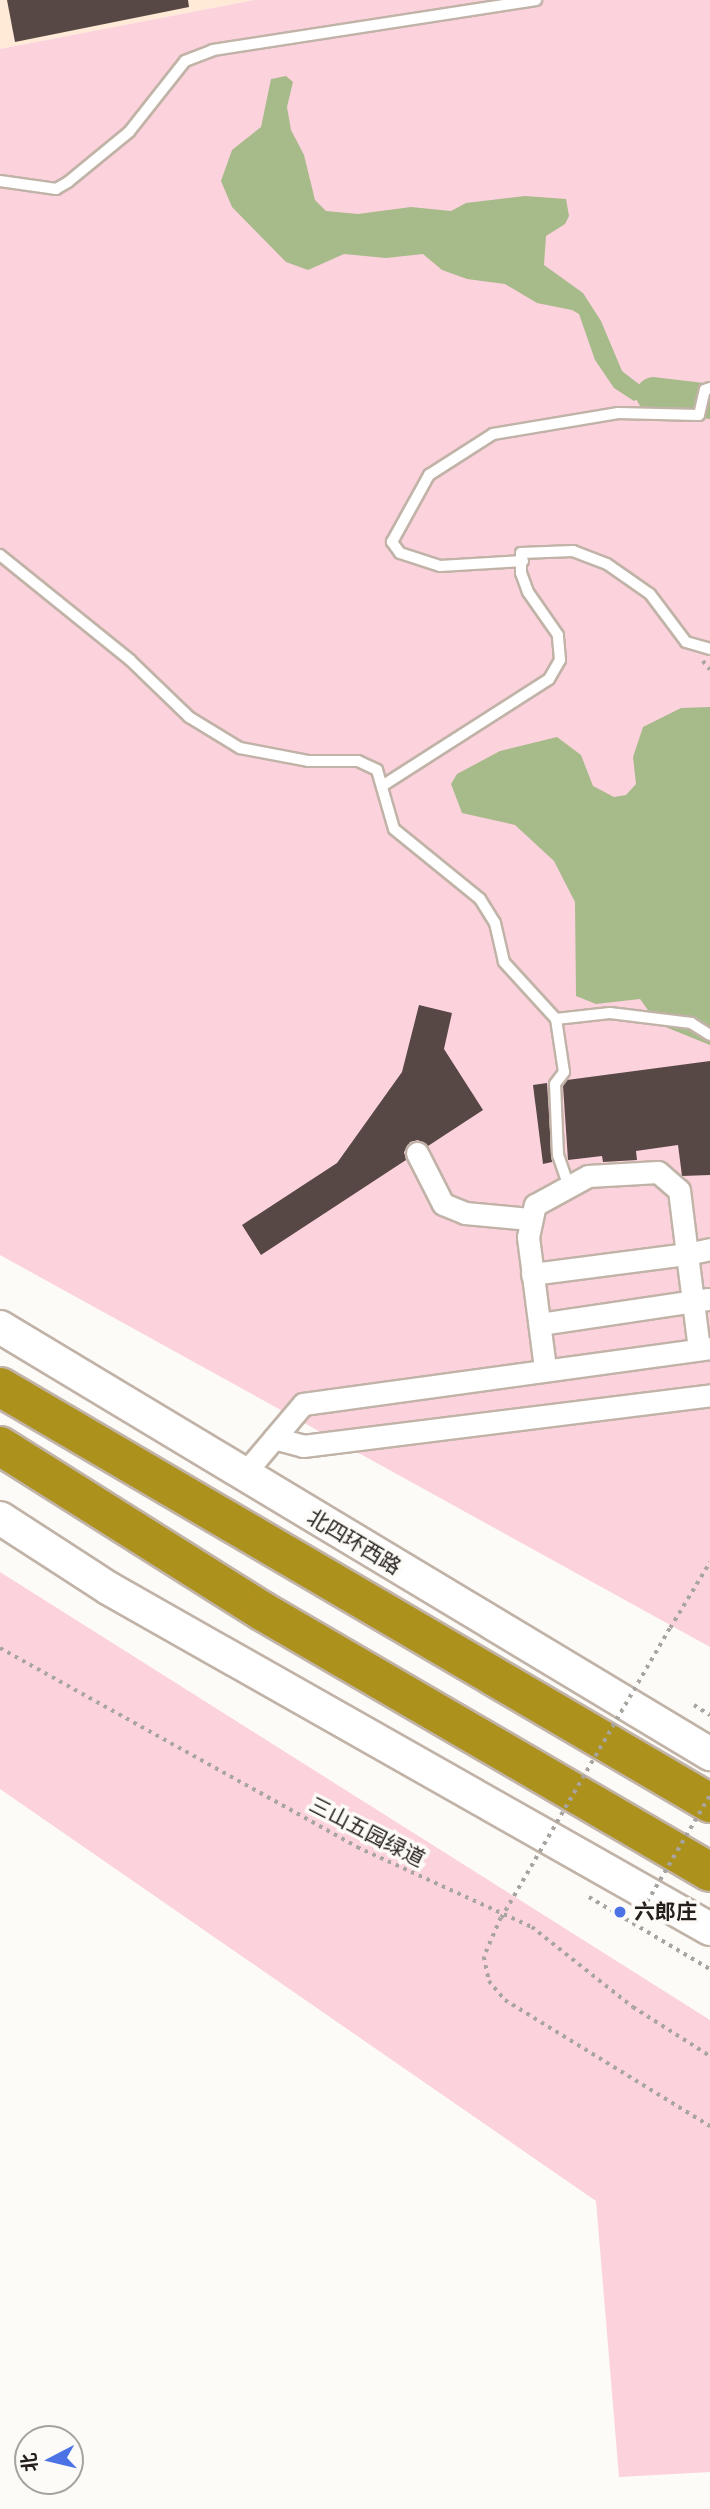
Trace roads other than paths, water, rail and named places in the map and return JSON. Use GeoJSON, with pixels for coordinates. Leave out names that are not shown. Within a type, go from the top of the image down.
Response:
{"type":"FeatureCollection","features":[{"type":"Feature","properties":{"kind":"highway"},"geometry":{"type":"LineString","coordinates":[[0,1387],[710,1803]]}},
{"type":"Feature","properties":{"kind":"highway"},"geometry":{"type":"LineString","coordinates":[[0,1446],[262,1611],[710,1872]]}},
{"type":"Feature","properties":{"kind":"street"},"geometry":{"type":"LineString","coordinates":[[417,1153],[443,1204],[465,1213],[530,1219]]}},
{"type":"Feature","properties":{"kind":"street"},"geometry":{"type":"LineString","coordinates":[[243,1475],[303,1404],[545,1368],[704,1348],[703,1300],[687,1254],[678,1191],[658,1172],[588,1176],[568,1184],[535,1205],[530,1219],[532,1274],[545,1368]]}},
{"type":"Feature","properties":{"kind":"street"},"geometry":{"type":"LineString","coordinates":[[532,1274],[710,1249]]}},
{"type":"Feature","properties":{"kind":"street"},"geometry":{"type":"LineString","coordinates":[[540,1324],[703,1300]]}},
{"type":"Feature","properties":{"kind":"street","name":"北四环西路"},"geometry":{"type":"LineString","coordinates":[[0,1327],[710,1754]]}},
{"type":"Feature","properties":{"kind":"street"},"geometry":{"type":"LineString","coordinates":[[274,1438],[303,1446],[710,1395]]}},
{"type":"Feature","properties":{"kind":"street"},"geometry":{"type":"LineString","coordinates":[[0,1518],[108,1588],[710,1929]]}},
{"type":"Feature","properties":{"kind":"lane"},"geometry":{"type":"LineString","coordinates":[[0,181],[56,189],[68,182],[129,132],[185,61],[213,50],[536,0]]}},
{"type":"Feature","properties":{"kind":"lane"},"geometry":{"type":"LineString","coordinates":[[523,561],[440,566],[401,553],[392,542],[429,475],[493,434],[618,413],[699,415],[708,389]]}},
{"type":"Feature","properties":{"kind":"lane"},"geometry":{"type":"LineString","coordinates":[[382,786],[550,679],[560,660],[558,635],[528,592],[521,573],[521,553],[532,549],[573,551],[607,564],[650,594],[686,642],[710,649]]}},
{"type":"Feature","properties":{"kind":"lane"},"geometry":{"type":"LineString","coordinates":[[0,555],[130,660],[189,717],[240,748],[308,761],[358,761],[377,770],[394,830],[480,899],[495,923],[504,962],[556,1019],[564,1072],[555,1084],[558,1155],[568,1184]]}},
{"type":"Feature","properties":{"kind":"lane"},"geometry":{"type":"LineString","coordinates":[[556,1019],[610,1013],[691,1023],[710,1035]]}},
{"type":"Feature","properties":{"kind":"waterway"},"geometry":{"type":"LineString","coordinates":[[653,394],[710,401]]}},
{"type":"Feature","properties":{"kind":"place","name":"六郎庄"},"geometry":{"type":"Point","coordinates":[620,1912]}}]}
